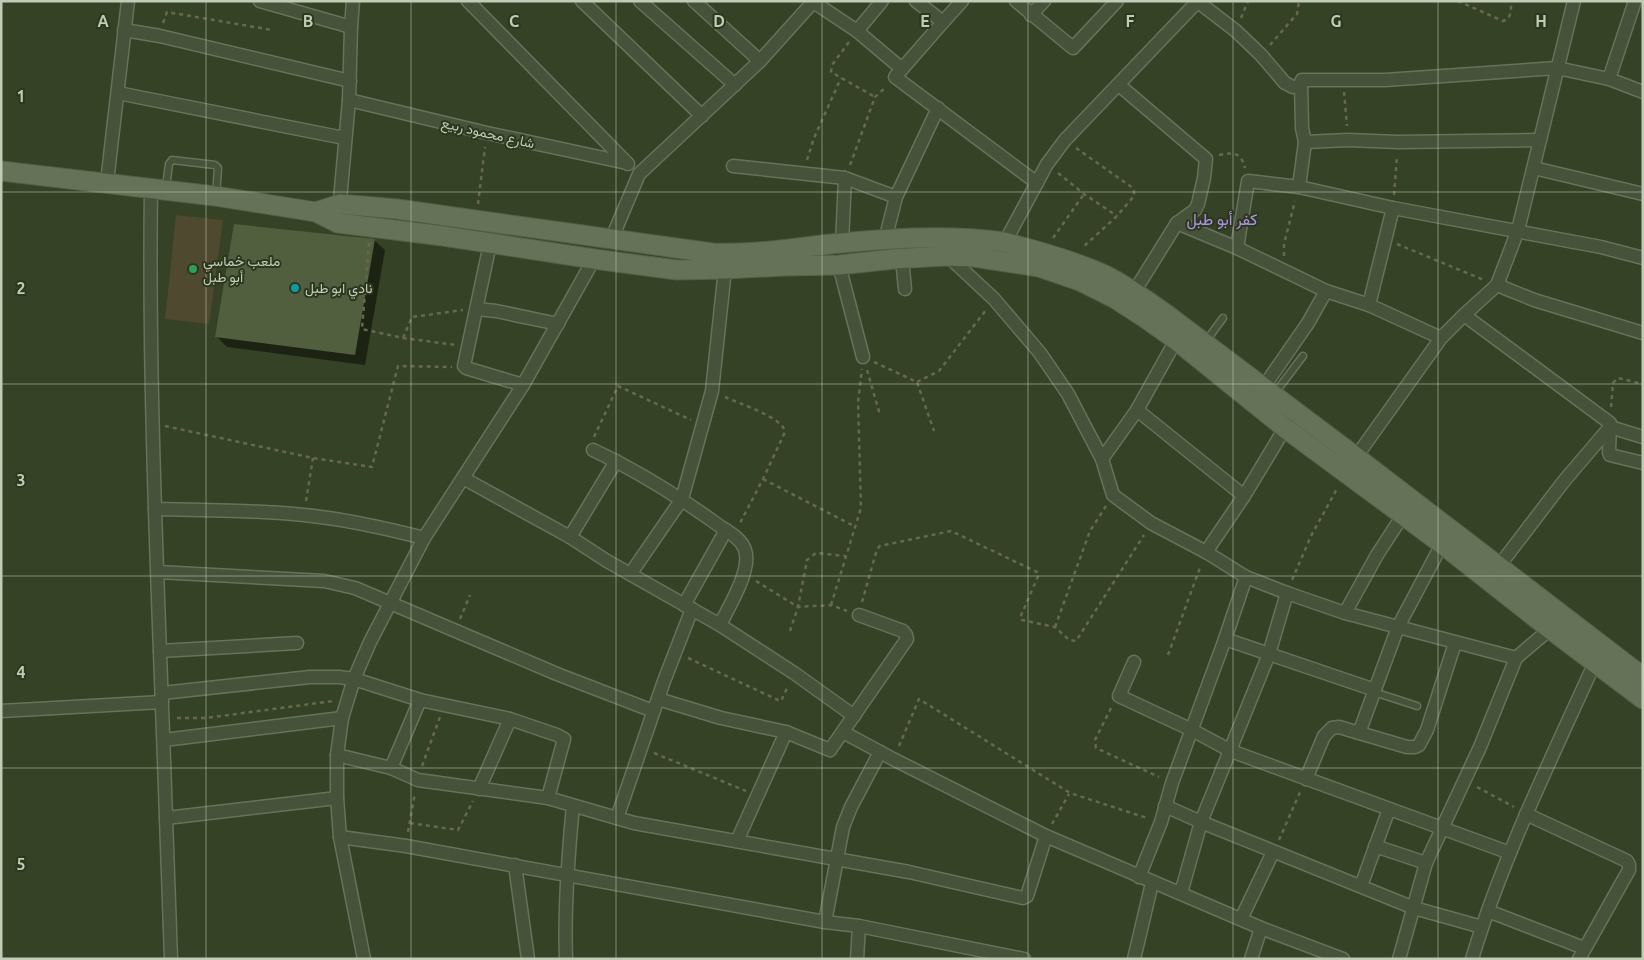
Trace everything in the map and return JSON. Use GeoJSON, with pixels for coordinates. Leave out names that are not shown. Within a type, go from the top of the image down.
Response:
{"type":"FeatureCollection","features":[{"type":"Feature","properties":{"kind":"main road"},"geometry":{"type":"LineString","coordinates":[[1,171],[215,196],[316,212],[338,223],[677,270],[839,265],[949,257],[974,257],[1039,267],[1080,281],[1114,298],[1176,340],[1285,428],[1351,465],[1499,566],[1643,677]]}},
{"type":"Feature","properties":{"kind":"main road"},"geometry":{"type":"LineString","coordinates":[[316,212],[340,204],[612,238],[712,253],[738,254],[780,251],[885,240],[956,239],[1005,242],[1067,260],[1105,275],[1134,292],[1204,342],[1268,392],[1351,465],[1403,515],[1643,699]]}},
{"type":"Feature","properties":{"kind":"street"},"geometry":{"type":"LineString","coordinates":[[107,182],[128,1]]}},
{"type":"Feature","properties":{"kind":"street"},"geometry":{"type":"LineString","coordinates":[[260,1],[351,27]]}},
{"type":"Feature","properties":{"kind":"street"},"geometry":{"type":"LineString","coordinates":[[338,223],[344,138],[349,100],[353,1]]}},
{"type":"Feature","properties":{"kind":"street"},"geometry":{"type":"LineString","coordinates":[[468,1],[639,174]]}},
{"type":"Feature","properties":{"kind":"street"},"geometry":{"type":"LineString","coordinates":[[582,1],[702,116]]}},
{"type":"Feature","properties":{"kind":"street"},"geometry":{"type":"LineString","coordinates":[[640,1],[735,84]]}},
{"type":"Feature","properties":{"kind":"street"},"geometry":{"type":"LineString","coordinates":[[694,1],[760,61]]}},
{"type":"Feature","properties":{"kind":"street"},"geometry":{"type":"LineString","coordinates":[[857,31],[882,1]]}},
{"type":"Feature","properties":{"kind":"street"},"geometry":{"type":"LineString","coordinates":[[916,1],[942,22]]}},
{"type":"Feature","properties":{"kind":"street"},"geometry":{"type":"LineString","coordinates":[[962,1],[895,77],[1037,183]]}},
{"type":"Feature","properties":{"kind":"street"},"geometry":{"type":"LineString","coordinates":[[1016,1],[1073,48],[1117,1]]}},
{"type":"Feature","properties":{"kind":"street"},"geometry":{"type":"LineString","coordinates":[[1031,15],[1044,1]]}},
{"type":"Feature","properties":{"kind":"street"},"geometry":{"type":"LineString","coordinates":[[1351,465],[1441,338],[1497,285],[1518,230],[1574,1]]}},
{"type":"Feature","properties":{"kind":"street"},"geometry":{"type":"LineString","coordinates":[[1609,79],[1635,1]]}},
{"type":"Feature","properties":{"kind":"street"},"geometry":{"type":"LineString","coordinates":[[612,238],[639,174],[760,61],[813,2],[857,31],[902,69]]}},
{"type":"Feature","properties":{"kind":"street"},"geometry":{"type":"LineString","coordinates":[[1005,242],[1047,164],[1065,140],[1197,2],[1236,31],[1261,55],[1285,83],[1293,87],[1301,87]]}},
{"type":"Feature","properties":{"kind":"street"},"geometry":{"type":"LineString","coordinates":[[124,30],[160,36],[350,81]]}},
{"type":"Feature","properties":{"kind":"street"},"geometry":{"type":"LineString","coordinates":[[1299,187],[1305,142],[1302,128],[1301,82],[1303,80],[1433,77],[1557,68],[1609,79],[1643,92]]}},
{"type":"Feature","properties":{"kind":"street"},"geometry":{"type":"LineString","coordinates":[[1119,84],[1206,159],[1198,204],[1194,210],[1177,223],[1134,292]]}},
{"type":"Feature","properties":{"kind":"street"},"geometry":{"type":"LineString","coordinates":[[118,93],[344,138]]}},
{"type":"Feature","properties":{"kind":"street","name":"شارع محمود ربيع"},"geometry":{"type":"LineString","coordinates":[[349,100],[487,133],[627,163]]}},
{"type":"Feature","properties":{"kind":"street"},"geometry":{"type":"LineString","coordinates":[[885,240],[896,197],[938,108]]}},
{"type":"Feature","properties":{"kind":"street"},"geometry":{"type":"LineString","coordinates":[[1305,142],[1348,140],[1398,142],[1540,140]]}},
{"type":"Feature","properties":{"kind":"street"},"geometry":{"type":"LineString","coordinates":[[733,166],[845,178],[896,197]]}},
{"type":"Feature","properties":{"kind":"street"},"geometry":{"type":"LineString","coordinates":[[1534,168],[1643,194]]}},
{"type":"Feature","properties":{"kind":"street"},"geometry":{"type":"LineString","coordinates":[[842,243],[845,178]]}},
{"type":"Feature","properties":{"kind":"street"},"geometry":{"type":"LineString","coordinates":[[1237,248],[1248,181],[1299,187],[1393,208],[1601,247],[1643,258]]}},
{"type":"Feature","properties":{"kind":"street"},"geometry":{"type":"LineString","coordinates":[[158,189],[150,265],[152,424],[171,959]]}},
{"type":"Feature","properties":{"kind":"street"},"geometry":{"type":"LineString","coordinates":[[1369,305],[1393,208]]}},
{"type":"Feature","properties":{"kind":"street"},"geometry":{"type":"LineString","coordinates":[[1177,223],[1237,248],[1326,290],[1369,305],[1441,338]]}},
{"type":"Feature","properties":{"kind":"street"},"geometry":{"type":"LineString","coordinates":[[490,244],[464,366],[523,384]]}},
{"type":"Feature","properties":{"kind":"street"},"geometry":{"type":"LineString","coordinates":[[949,257],[994,299],[1040,353],[1068,394],[1102,459],[1113,495],[1151,523],[1206,552],[1246,578],[1345,613],[1516,658]]}},
{"type":"Feature","properties":{"kind":"street"},"geometry":{"type":"LineString","coordinates":[[364,959],[340,837],[336,798],[337,755],[342,718],[354,679],[370,642],[424,538],[523,384],[594,259]]}},
{"type":"Feature","properties":{"kind":"street"},"geometry":{"type":"LineString","coordinates":[[902,259],[904,289]]}},
{"type":"Feature","properties":{"kind":"street"},"geometry":{"type":"LineString","coordinates":[[839,265],[863,357]]}},
{"type":"Feature","properties":{"kind":"street"},"geometry":{"type":"LineString","coordinates":[[630,573],[682,499],[712,392],[725,270]]}},
{"type":"Feature","properties":{"kind":"street"},"geometry":{"type":"LineString","coordinates":[[1497,285],[1534,300],[1643,332]]}},
{"type":"Feature","properties":{"kind":"street"},"geometry":{"type":"LineString","coordinates":[[1268,392],[1326,290]]}},
{"type":"Feature","properties":{"kind":"street"},"geometry":{"type":"LineString","coordinates":[[477,309],[558,324]]}},
{"type":"Feature","properties":{"kind":"street"},"geometry":{"type":"LineString","coordinates":[[1464,315],[1610,425],[1643,437]]}},
{"type":"Feature","properties":{"kind":"street"},"geometry":{"type":"LineString","coordinates":[[1102,459],[1137,410],[1176,340]]}},
{"type":"Feature","properties":{"kind":"street"},"geometry":{"type":"LineString","coordinates":[[1137,410],[1244,496]]}},
{"type":"Feature","properties":{"kind":"street"},"geometry":{"type":"LineString","coordinates":[[1610,425],[1610,454],[1643,463]]}},
{"type":"Feature","properties":{"kind":"street"},"geometry":{"type":"LineString","coordinates":[[1499,566],[1564,481],[1610,425]]}},
{"type":"Feature","properties":{"kind":"street"},"geometry":{"type":"LineString","coordinates":[[1206,552],[1244,496],[1285,428]]}},
{"type":"Feature","properties":{"kind":"street"},"geometry":{"type":"LineString","coordinates":[[593,450],[682,499],[738,540],[745,549],[744,573],[720,624]]}},
{"type":"Feature","properties":{"kind":"street"},"geometry":{"type":"LineString","coordinates":[[570,537],[616,461]]}},
{"type":"Feature","properties":{"kind":"street"},"geometry":{"type":"LineString","coordinates":[[463,478],[570,537],[607,561],[720,624],[854,716]]}},
{"type":"Feature","properties":{"kind":"street"},"geometry":{"type":"LineString","coordinates":[[155,509],[245,511],[304,515],[359,523],[424,538]]}},
{"type":"Feature","properties":{"kind":"street"},"geometry":{"type":"LineString","coordinates":[[1345,613],[1377,555],[1403,515]]}},
{"type":"Feature","properties":{"kind":"street"},"geometry":{"type":"LineString","coordinates":[[617,818],[640,748],[676,652],[688,607],[729,533]]}},
{"type":"Feature","properties":{"kind":"street"},"geometry":{"type":"LineString","coordinates":[[1359,732],[1398,627],[1442,544]]}},
{"type":"Feature","properties":{"kind":"street"},"geometry":{"type":"LineString","coordinates":[[158,572],[324,581],[355,588],[557,674],[656,705],[786,732],[830,750],[907,638],[904,631],[859,615]]}},
{"type":"Feature","properties":{"kind":"street"},"geometry":{"type":"LineString","coordinates":[[1139,877],[1161,822],[1172,783],[1226,639],[1246,578]]}},
{"type":"Feature","properties":{"kind":"street"},"geometry":{"type":"LineString","coordinates":[[1181,893],[1201,822],[1270,654],[1287,593]]}},
{"type":"Feature","properties":{"kind":"street"},"geometry":{"type":"LineString","coordinates":[[1399,959],[1426,863],[1480,747],[1516,658],[1550,629]]}},
{"type":"Feature","properties":{"kind":"street"},"geometry":{"type":"LineString","coordinates":[[1226,639],[1374,691]]}},
{"type":"Feature","properties":{"kind":"street"},"geometry":{"type":"LineString","coordinates":[[160,651],[297,643]]}},
{"type":"Feature","properties":{"kind":"street"},"geometry":{"type":"LineString","coordinates":[[1306,780],[1324,736],[1332,728],[1338,727],[1359,732],[1407,747],[1419,745],[1426,730],[1455,643]]}},
{"type":"Feature","properties":{"kind":"street"},"geometry":{"type":"LineString","coordinates":[[1134,662],[1119,696],[1192,730],[1231,751],[1510,853]]}},
{"type":"Feature","properties":{"kind":"street"},"geometry":{"type":"LineString","coordinates":[[1472,959],[1482,927],[1526,814],[1595,662]]}},
{"type":"Feature","properties":{"kind":"street"},"geometry":{"type":"LineString","coordinates":[[1,711],[162,698],[310,677],[354,679],[420,700],[510,719],[564,739],[548,798]]}},
{"type":"Feature","properties":{"kind":"street"},"geometry":{"type":"LineString","coordinates":[[391,768],[420,700]]}},
{"type":"Feature","properties":{"kind":"street"},"geometry":{"type":"LineString","coordinates":[[164,740],[342,718]]}},
{"type":"Feature","properties":{"kind":"street"},"geometry":{"type":"LineString","coordinates":[[479,789],[510,719]]}},
{"type":"Feature","properties":{"kind":"street"},"geometry":{"type":"LineString","coordinates":[[737,841],[756,795],[786,732]]}},
{"type":"Feature","properties":{"kind":"street"},"geometry":{"type":"LineString","coordinates":[[843,732],[1046,836],[1152,883],[1181,893],[1261,928],[1343,959]]}},
{"type":"Feature","properties":{"kind":"street"},"geometry":{"type":"LineString","coordinates":[[825,922],[843,827],[850,807],[880,752]]}},
{"type":"Feature","properties":{"kind":"street"},"geometry":{"type":"LineString","coordinates":[[337,755],[391,768],[418,780],[548,798],[634,823],[909,872],[1025,898],[1046,836]]}},
{"type":"Feature","properties":{"kind":"street"},"geometry":{"type":"LineString","coordinates":[[166,818],[336,798]]}},
{"type":"Feature","properties":{"kind":"street"},"geometry":{"type":"LineString","coordinates":[[566,959],[564,923],[566,874],[573,806]]}},
{"type":"Feature","properties":{"kind":"street"},"geometry":{"type":"LineString","coordinates":[[1165,806],[1273,852],[1414,908],[1482,927]]}},
{"type":"Feature","properties":{"kind":"street"},"geometry":{"type":"LineString","coordinates":[[1361,886],[1389,809]]}},
{"type":"Feature","properties":{"kind":"street"},"geometry":{"type":"LineString","coordinates":[[1488,911],[1581,953],[1629,870],[1628,863],[1526,814]]}},
{"type":"Feature","properties":{"kind":"street"},"geometry":{"type":"LineString","coordinates":[[340,837],[406,846],[825,922],[859,926],[1018,958]]}},
{"type":"Feature","properties":{"kind":"street"},"geometry":{"type":"LineString","coordinates":[[1375,846],[1426,863]]}},
{"type":"Feature","properties":{"kind":"street"},"geometry":{"type":"LineString","coordinates":[[1242,920],[1273,852]]}},
{"type":"Feature","properties":{"kind":"street"},"geometry":{"type":"LineString","coordinates":[[515,865],[528,959]]}},
{"type":"Feature","properties":{"kind":"street"},"geometry":{"type":"LineString","coordinates":[[1134,959],[1152,883]]}},
{"type":"Feature","properties":{"kind":"street"},"geometry":{"type":"LineString","coordinates":[[857,959],[859,926]]}},
{"type":"Feature","properties":{"kind":"street"},"geometry":{"type":"LineString","coordinates":[[1251,959],[1261,928]]}},
{"type":"Feature","properties":{"kind":"lane"},"geometry":{"type":"LineString","coordinates":[[158,189],[170,162],[172,160],[183,161],[217,166],[215,196]]}},
{"type":"Feature","properties":{"kind":"lane"},"geometry":{"type":"LineString","coordinates":[[1204,342],[1224,318]]}},
{"type":"Feature","properties":{"kind":"lane"},"geometry":{"type":"LineString","coordinates":[[1268,392],[1303,356]]}},
{"type":"Feature","properties":{"kind":"lane"},"geometry":{"type":"LineString","coordinates":[[1374,691],[1417,706]]}},
{"type":"Feature","properties":{"kind":"path"},"geometry":{"type":"LineString","coordinates":[[1261,55],[1297,14],[1299,1]]}},
{"type":"Feature","properties":{"kind":"path"},"geometry":{"type":"LineString","coordinates":[[1458,1],[1503,21],[1510,16],[1511,1]]}},
{"type":"Feature","properties":{"kind":"path"},"geometry":{"type":"LineString","coordinates":[[165,13],[272,30]]}},
{"type":"Feature","properties":{"kind":"path"},"geometry":{"type":"LineString","coordinates":[[845,178],[875,97],[831,72],[832,65],[857,31]]}},
{"type":"Feature","properties":{"kind":"path"},"geometry":{"type":"LineString","coordinates":[[802,173],[814,138],[841,78]]}},
{"type":"Feature","properties":{"kind":"path"},"geometry":{"type":"LineString","coordinates":[[1344,80],[1348,140]]}},
{"type":"Feature","properties":{"kind":"path"},"geometry":{"type":"LineString","coordinates":[[476,221],[487,133]]}},
{"type":"Feature","properties":{"kind":"path"},"geometry":{"type":"LineString","coordinates":[[1065,140],[1133,188],[1134,191],[1134,196],[1117,216],[1067,260]]}},
{"type":"Feature","properties":{"kind":"path"},"geometry":{"type":"LineString","coordinates":[[1393,208],[1398,142]]}},
{"type":"Feature","properties":{"kind":"path"},"geometry":{"type":"LineString","coordinates":[[1206,159],[1230,153],[1238,155],[1243,159],[1248,181]]}},
{"type":"Feature","properties":{"kind":"path"},"geometry":{"type":"LineString","coordinates":[[1047,164],[1084,194],[1117,216]]}},
{"type":"Feature","properties":{"kind":"path"},"geometry":{"type":"LineString","coordinates":[[1284,271],[1284,244],[1299,187]]}},
{"type":"Feature","properties":{"kind":"path"},"geometry":{"type":"LineString","coordinates":[[1043,253],[1084,194]]}},
{"type":"Feature","properties":{"kind":"path"},"geometry":{"type":"LineString","coordinates":[[370,227],[362,329],[403,338],[468,346]]}},
{"type":"Feature","properties":{"kind":"path"},"geometry":{"type":"LineString","coordinates":[[1385,239],[1497,285]]}},
{"type":"Feature","properties":{"kind":"path"},"geometry":{"type":"LineString","coordinates":[[917,382],[939,371],[994,299]]}},
{"type":"Feature","properties":{"kind":"path"},"geometry":{"type":"LineString","coordinates":[[403,338],[410,319],[413,317],[477,309]]}},
{"type":"Feature","properties":{"kind":"path"},"geometry":{"type":"LineString","coordinates":[[863,357],[917,382],[934,431]]}},
{"type":"Feature","properties":{"kind":"path"},"geometry":{"type":"LineString","coordinates":[[863,357],[880,415]]}},
{"type":"Feature","properties":{"kind":"path"},"geometry":{"type":"LineString","coordinates":[[744,573],[798,607],[831,605],[861,508],[858,402],[863,357]]}},
{"type":"Feature","properties":{"kind":"path"},"geometry":{"type":"LineString","coordinates":[[152,424],[172,426],[313,458],[372,467],[398,366],[465,367]]}},
{"type":"Feature","properties":{"kind":"path"},"geometry":{"type":"LineString","coordinates":[[1610,425],[1613,383],[1615,380],[1618,378],[1643,384]]}},
{"type":"Feature","properties":{"kind":"path"},"geometry":{"type":"LineString","coordinates":[[593,450],[590,449],[590,445],[618,386],[704,425]]}},
{"type":"Feature","properties":{"kind":"path"},"geometry":{"type":"LineString","coordinates":[[712,392],[769,416],[785,428],[785,432],[763,479],[729,533]]}},
{"type":"Feature","properties":{"kind":"path"},"geometry":{"type":"LineString","coordinates":[[304,515],[313,458]]}},
{"type":"Feature","properties":{"kind":"path"},"geometry":{"type":"LineString","coordinates":[[1287,593],[1311,536],[1351,465]]}},
{"type":"Feature","properties":{"kind":"path"},"geometry":{"type":"LineString","coordinates":[[763,479],[854,526]]}},
{"type":"Feature","properties":{"kind":"path"},"geometry":{"type":"LineString","coordinates":[[1055,627],[1090,531],[1113,495]]}},
{"type":"Feature","properties":{"kind":"path"},"geometry":{"type":"LineString","coordinates":[[859,615],[877,549],[880,546],[951,531],[1037,572],[1039,574],[1020,618],[1055,627],[1069,640],[1076,641],[1151,523]]}},
{"type":"Feature","properties":{"kind":"path"},"geometry":{"type":"LineString","coordinates":[[1168,656],[1206,552]]}},
{"type":"Feature","properties":{"kind":"path"},"geometry":{"type":"LineString","coordinates":[[790,631],[798,607],[807,560],[816,553],[845,556]]}},
{"type":"Feature","properties":{"kind":"path"},"geometry":{"type":"LineString","coordinates":[[456,630],[470,595]]}},
{"type":"Feature","properties":{"kind":"path"},"geometry":{"type":"LineString","coordinates":[[676,652],[781,701],[794,673]]}},
{"type":"Feature","properties":{"kind":"path"},"geometry":{"type":"LineString","coordinates":[[1119,696],[1116,698],[1096,740],[1096,748],[1172,783]]}},
{"type":"Feature","properties":{"kind":"path"},"geometry":{"type":"LineString","coordinates":[[163,718],[206,718],[348,699]]}},
{"type":"Feature","properties":{"kind":"path"},"geometry":{"type":"LineString","coordinates":[[893,759],[919,700],[1070,793],[1161,822]]}},
{"type":"Feature","properties":{"kind":"path"},"geometry":{"type":"LineString","coordinates":[[444,705],[418,780],[410,823],[458,830],[479,789]]}},
{"type":"Feature","properties":{"kind":"path"},"geometry":{"type":"LineString","coordinates":[[640,748],[756,795]]}},
{"type":"Feature","properties":{"kind":"path"},"geometry":{"type":"LineString","coordinates":[[1273,852],[1306,780]]}},
{"type":"Feature","properties":{"kind":"path"},"geometry":{"type":"LineString","coordinates":[[1465,780],[1526,814]]}},
{"type":"Feature","properties":{"kind":"path"},"geometry":{"type":"LineString","coordinates":[[1046,836],[1070,793]]}},
{"type":"Feature","properties":{"kind":"shaded area","name":"ملعب خماسي أبو طبل"},"geometry":{"type":"Polygon","coordinates":[[[176,215],[223,220],[209,324],[165,319],[176,215]]]}},
{"type":"Feature","properties":{"kind":"building","name":"نادي ابو طبل"},"geometry":{"type":"Polygon","coordinates":[[[234,224],[375,239],[355,355],[215,337],[234,224]]]}},
{"type":"Feature","properties":{"kind":"place","name":"ملعب خماسي أبو طبل"},"geometry":{"type":"Point","coordinates":[193,269]}},
{"type":"Feature","properties":{"kind":"place","name":"نادي ابو طبل"},"geometry":{"type":"Point","coordinates":[295,288]}},
{"type":"Feature","properties":{"kind":"district","name":"كفر أبو طبل"},"geometry":{"type":"Point","coordinates":[1222,219]}}]}
